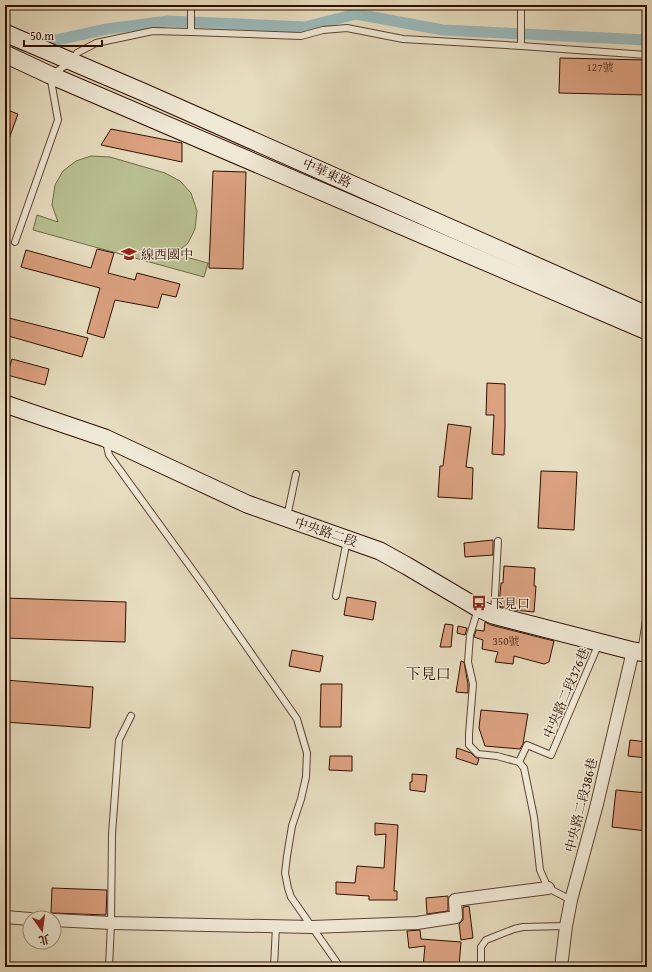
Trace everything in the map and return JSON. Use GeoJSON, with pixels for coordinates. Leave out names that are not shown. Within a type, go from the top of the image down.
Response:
{"type":"FeatureCollection","features":[{"type":"Feature","properties":{"kind":"main road","name":"中華東路"},"geometry":{"type":"LineString","coordinates":[[5,34],[150,95],[647,315]]}},
{"type":"Feature","properties":{"kind":"main road","name":"中華東路"},"geometry":{"type":"LineString","coordinates":[[8,58],[647,330]]}},
{"type":"Feature","properties":{"kind":"main road","name":"中央路二段"},"geometry":{"type":"LineString","coordinates":[[5,404],[105,438],[247,504],[380,551],[486,611],[640,652]]}},
{"type":"Feature","properties":{"kind":"street"},"geometry":{"type":"LineString","coordinates":[[8,58],[21,40]]}},
{"type":"Feature","properties":{"kind":"street","name":"中央路二段386巷"},"geometry":{"type":"LineString","coordinates":[[561,967],[571,900],[640,652]]}},
{"type":"Feature","properties":{"kind":"street"},"geometry":{"type":"LineString","coordinates":[[62,920],[111,923],[312,927],[417,923],[456,917],[456,900],[548,888]]}},
{"type":"Feature","properties":{"kind":"street"},"geometry":{"type":"LineString","coordinates":[[5,917],[22,918]]}},
{"type":"Feature","properties":{"kind":"lane"},"geometry":{"type":"LineString","coordinates":[[191,5],[191,32]]}},
{"type":"Feature","properties":{"kind":"lane"},"geometry":{"type":"LineString","coordinates":[[521,5],[521,46]]}},
{"type":"Feature","properties":{"kind":"lane"},"geometry":{"type":"LineString","coordinates":[[15,242],[58,120],[50,75],[72,62],[77,53],[96,43],[153,31],[301,36],[323,30],[347,28],[404,39],[647,56]]}},
{"type":"Feature","properties":{"kind":"lane"},"geometry":{"type":"LineString","coordinates":[[105,438],[109,455],[298,719],[307,753],[306,777],[301,799],[292,826],[285,873],[291,897],[340,967]]}},
{"type":"Feature","properties":{"kind":"lane"},"geometry":{"type":"LineString","coordinates":[[287,519],[296,474]]}},
{"type":"Feature","properties":{"kind":"lane"},"geometry":{"type":"LineString","coordinates":[[336,596],[347,540]]}},
{"type":"Feature","properties":{"kind":"lane"},"geometry":{"type":"LineString","coordinates":[[498,541],[486,611],[470,635],[468,662],[473,684],[469,746],[478,754],[497,756],[519,762],[524,768],[534,817],[540,870],[548,888],[571,900]]}},
{"type":"Feature","properties":{"kind":"lane"},"geometry":{"type":"LineString","coordinates":[[640,652],[647,614]]}},
{"type":"Feature","properties":{"kind":"lane","name":"中央路二段376巷"},"geometry":{"type":"LineString","coordinates":[[519,762],[527,745],[551,755],[599,642]]}},
{"type":"Feature","properties":{"kind":"lane"},"geometry":{"type":"LineString","coordinates":[[109,967],[112,834],[119,740],[132,716]]}},
{"type":"Feature","properties":{"kind":"lane"},"geometry":{"type":"LineString","coordinates":[[274,967],[276,926]]}},
{"type":"Feature","properties":{"kind":"lane"},"geometry":{"type":"LineString","coordinates":[[481,967],[481,947],[486,940],[523,927],[566,926]]}},
{"type":"Feature","properties":{"kind":"green space"},"geometry":{"type":"Polygon","coordinates":[[[91,156],[110,157],[165,173],[180,181],[191,193],[197,211],[195,229],[188,243],[175,254],[208,263],[204,277],[33,230],[37,215],[58,222],[52,205],[55,185],[63,171],[76,161],[91,156]]]}},
{"type":"Feature","properties":{"kind":"building"},"geometry":{"type":"Polygon","coordinates":[[[560,58],[647,60],[647,95],[559,93],[560,58]]]}},
{"type":"Feature","properties":{"kind":"building"},"geometry":{"type":"Polygon","coordinates":[[[5,109],[18,114],[6,147],[5,147],[5,109]]]}},
{"type":"Feature","properties":{"kind":"building"},"geometry":{"type":"Polygon","coordinates":[[[111,129],[182,143],[182,162],[101,145],[111,129]]]}},
{"type":"Feature","properties":{"kind":"building"},"geometry":{"type":"Polygon","coordinates":[[[213,171],[246,172],[243,269],[209,268],[213,171]]]}},
{"type":"Feature","properties":{"kind":"building"},"geometry":{"type":"Polygon","coordinates":[[[97,249],[114,253],[108,273],[135,280],[137,273],[180,284],[176,297],[162,294],[158,308],[115,300],[104,338],[87,333],[100,288],[21,267],[26,250],[91,268],[97,249]]]}},
{"type":"Feature","properties":{"kind":"building"},"geometry":{"type":"Polygon","coordinates":[[[5,317],[88,338],[82,357],[5,335],[5,317]]]}},
{"type":"Feature","properties":{"kind":"building"},"geometry":{"type":"Polygon","coordinates":[[[12,359],[49,369],[45,385],[7,375],[12,359]]]}},
{"type":"Feature","properties":{"kind":"building"},"geometry":{"type":"Polygon","coordinates":[[[487,383],[505,384],[504,455],[492,454],[494,415],[486,415],[487,383]]]}},
{"type":"Feature","properties":{"kind":"building"},"geometry":{"type":"Polygon","coordinates":[[[448,424],[471,427],[466,467],[473,468],[472,499],[438,497],[440,466],[443,466],[448,424]]]}},
{"type":"Feature","properties":{"kind":"building"},"geometry":{"type":"Polygon","coordinates":[[[541,471],[577,472],[574,530],[538,528],[541,471]]]}},
{"type":"Feature","properties":{"kind":"building"},"geometry":{"type":"Polygon","coordinates":[[[493,540],[493,555],[465,557],[464,543],[493,540]]]}},
{"type":"Feature","properties":{"kind":"building"},"geometry":{"type":"Polygon","coordinates":[[[504,566],[535,568],[534,586],[536,586],[534,612],[514,610],[499,606],[504,566]]]}},
{"type":"Feature","properties":{"kind":"building"},"geometry":{"type":"Polygon","coordinates":[[[347,597],[376,602],[373,620],[344,615],[347,597]]]}},
{"type":"Feature","properties":{"kind":"building"},"geometry":{"type":"Polygon","coordinates":[[[5,598],[126,602],[125,642],[5,638],[5,598]]]}},
{"type":"Feature","properties":{"kind":"building"},"geometry":{"type":"Polygon","coordinates":[[[485,622],[491,625],[554,641],[549,662],[544,664],[514,656],[513,664],[495,662],[498,652],[482,649],[483,640],[474,637],[476,630],[484,631],[485,622]]]}},
{"type":"Feature","properties":{"kind":"building"},"geometry":{"type":"Polygon","coordinates":[[[445,624],[453,625],[451,647],[440,647],[445,624]]]}},
{"type":"Feature","properties":{"kind":"building"},"geometry":{"type":"Polygon","coordinates":[[[458,626],[467,628],[465,635],[457,633],[458,626]]]}},
{"type":"Feature","properties":{"kind":"building"},"geometry":{"type":"Polygon","coordinates":[[[292,650],[323,656],[320,672],[289,666],[292,650]]]}},
{"type":"Feature","properties":{"kind":"building"},"geometry":{"type":"Polygon","coordinates":[[[461,661],[464,662],[468,693],[456,692],[461,661]]]}},
{"type":"Feature","properties":{"kind":"building"},"geometry":{"type":"Polygon","coordinates":[[[5,680],[93,687],[90,728],[5,722],[5,680]]]}},
{"type":"Feature","properties":{"kind":"building"},"geometry":{"type":"Polygon","coordinates":[[[321,684],[342,684],[341,727],[320,727],[321,684]]]}},
{"type":"Feature","properties":{"kind":"building"},"geometry":{"type":"Polygon","coordinates":[[[481,710],[528,714],[523,744],[520,749],[485,746],[479,728],[481,710]]]}},
{"type":"Feature","properties":{"kind":"building"},"geometry":{"type":"Polygon","coordinates":[[[630,740],[647,742],[647,758],[628,756],[630,740]]]}},
{"type":"Feature","properties":{"kind":"building"},"geometry":{"type":"Polygon","coordinates":[[[457,748],[471,753],[479,759],[477,765],[456,758],[457,748]]]}},
{"type":"Feature","properties":{"kind":"building"},"geometry":{"type":"Polygon","coordinates":[[[330,756],[352,756],[352,771],[329,770],[330,756]]]}},
{"type":"Feature","properties":{"kind":"building"},"geometry":{"type":"Polygon","coordinates":[[[412,774],[427,775],[425,792],[410,790],[412,774]]]}},
{"type":"Feature","properties":{"kind":"building"},"geometry":{"type":"Polygon","coordinates":[[[616,790],[647,793],[647,831],[612,827],[616,790]]]}},
{"type":"Feature","properties":{"kind":"building"},"geometry":{"type":"Polygon","coordinates":[[[375,823],[398,825],[394,891],[397,891],[397,900],[369,900],[369,896],[336,894],[336,882],[355,883],[357,866],[384,868],[386,834],[375,835],[375,823]]]}},
{"type":"Feature","properties":{"kind":"building"},"geometry":{"type":"Polygon","coordinates":[[[52,888],[107,890],[106,915],[62,913],[62,910],[51,910],[52,888]]]}},
{"type":"Feature","properties":{"kind":"building"},"geometry":{"type":"Polygon","coordinates":[[[448,896],[448,911],[427,914],[426,898],[448,896]]]}},
{"type":"Feature","properties":{"kind":"building"},"geometry":{"type":"Polygon","coordinates":[[[469,906],[473,938],[461,940],[459,924],[463,920],[463,907],[469,906]]]}},
{"type":"Feature","properties":{"kind":"building"},"geometry":{"type":"Polygon","coordinates":[[[420,930],[421,939],[461,942],[459,967],[423,967],[425,946],[409,948],[407,931],[420,930]]]}},
{"type":"Feature","properties":{"kind":"waterway"},"geometry":{"type":"LineString","coordinates":[[5,51],[107,29],[168,21],[305,27],[356,14],[443,30],[647,40]]}},
{"type":"Feature","properties":{"kind":"place","name":"線西國中"},"geometry":{"type":"Point","coordinates":[129,254]}},
{"type":"Feature","properties":{"kind":"place","name":"下見口"},"geometry":{"type":"Point","coordinates":[479,603]}},
{"type":"Feature","properties":{"kind":"district","name":"下見口"},"geometry":{"type":"Point","coordinates":[428,673]}}]}
